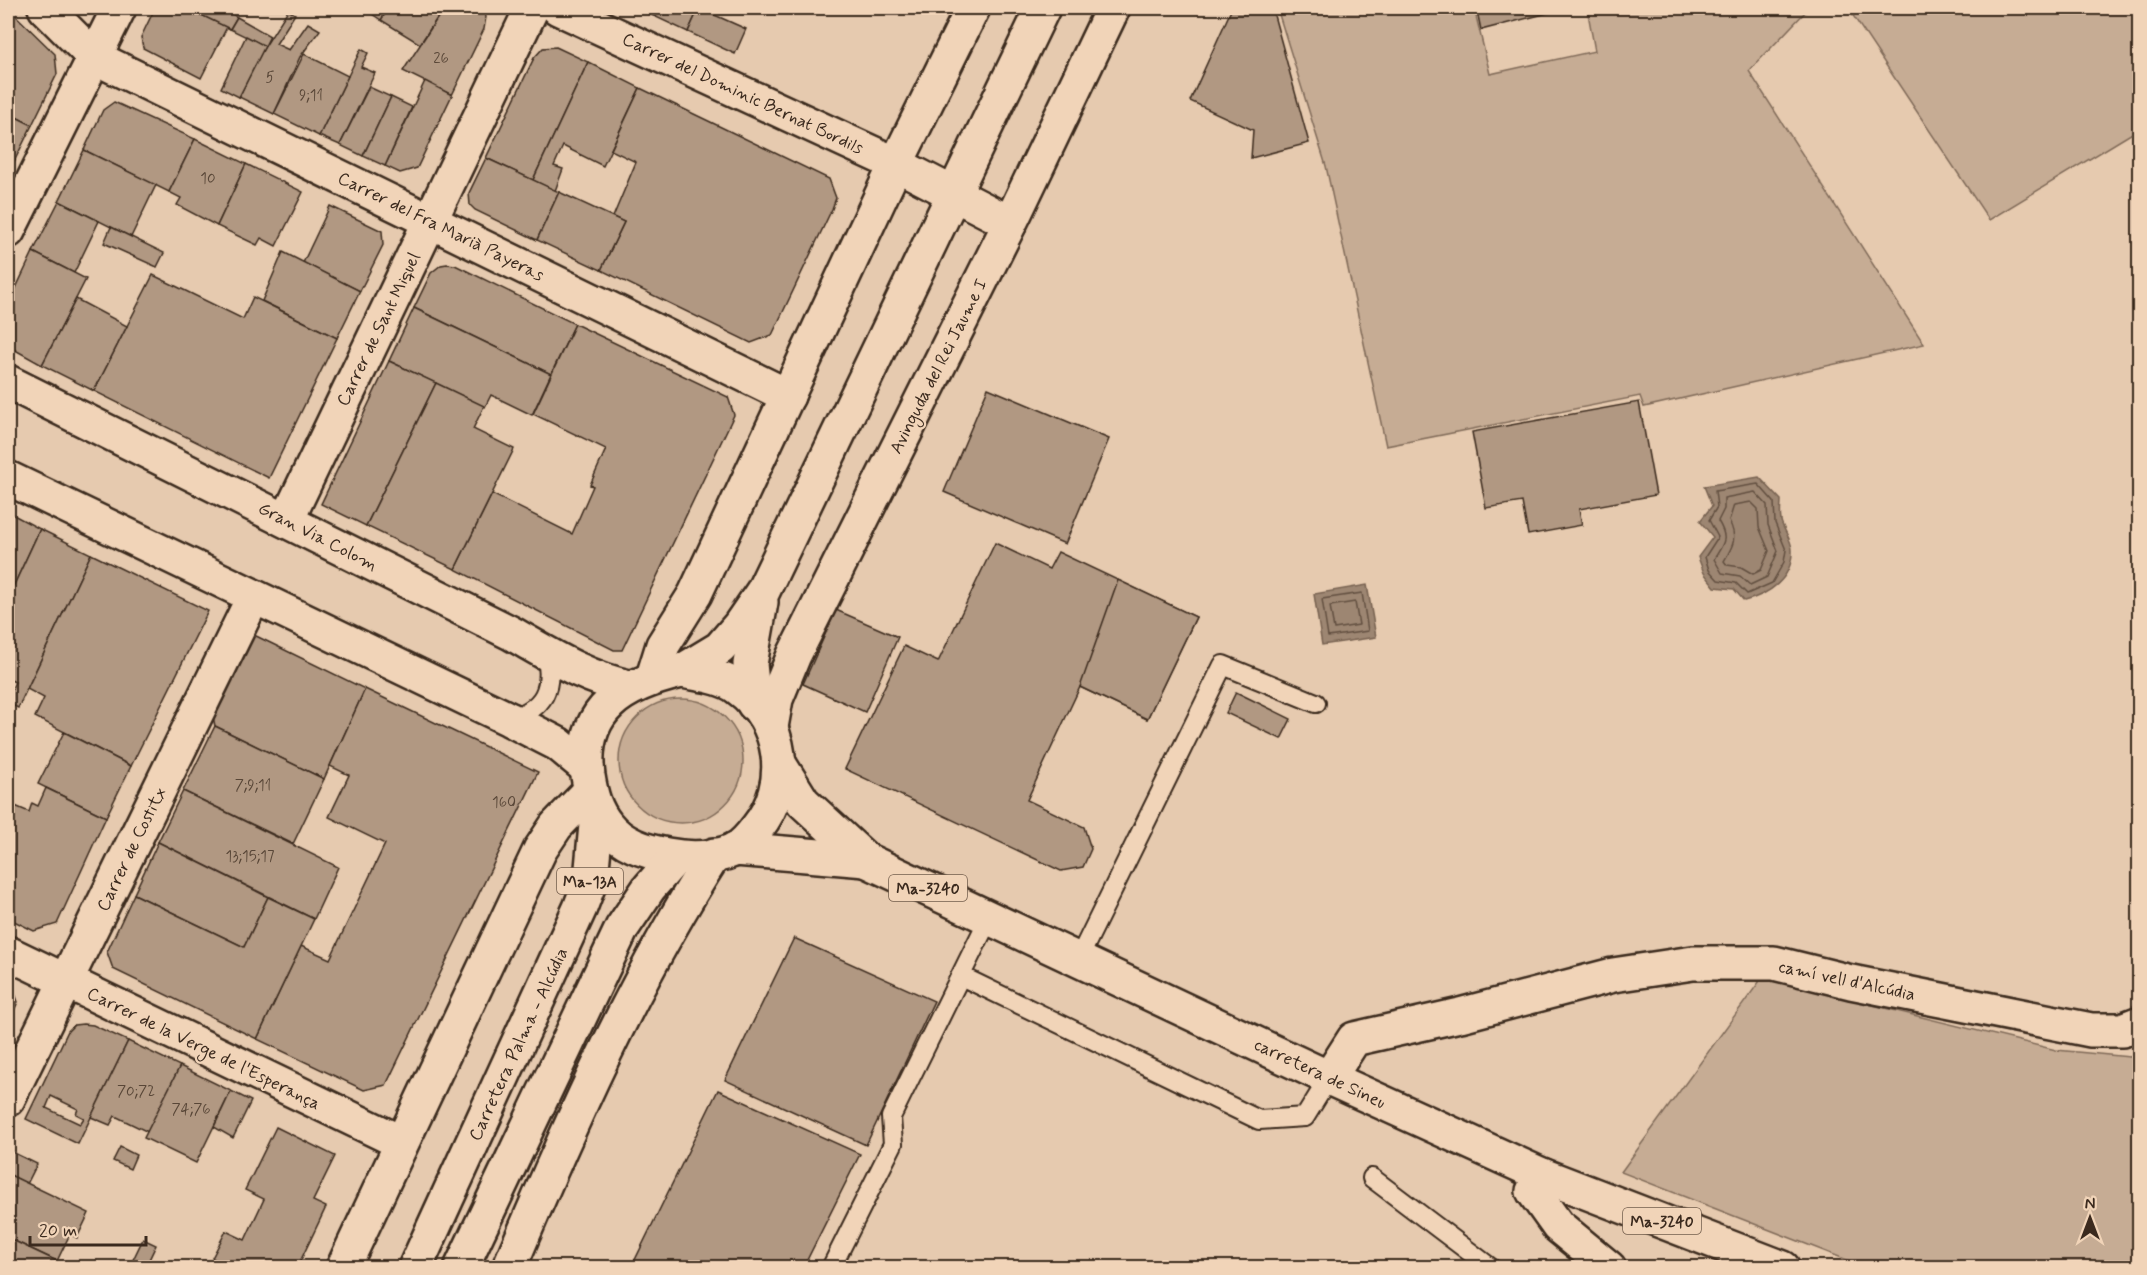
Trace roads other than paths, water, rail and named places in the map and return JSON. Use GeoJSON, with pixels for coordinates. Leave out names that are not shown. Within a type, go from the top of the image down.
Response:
{"type":"FeatureCollection","features":[{"type":"Feature","properties":{"kind":"main road","name":"Carrer del Fra Marià Payeras"},"geometry":{"type":"LineString","coordinates":[[45,8],[94,57],[788,396]]}},
{"type":"Feature","properties":{"kind":"main road"},"geometry":{"type":"LineString","coordinates":[[8,231],[119,8]]}},
{"type":"Feature","properties":{"kind":"main road","name":"Carrer de Sant Miquel"},"geometry":{"type":"LineString","coordinates":[[287,520],[532,8]]}},
{"type":"Feature","properties":{"kind":"main road","name":"Carrer del Dominic Bernat Bordils"},"geometry":{"type":"LineString","coordinates":[[558,8],[896,164],[1010,223]]}},
{"type":"Feature","properties":{"kind":"main road"},"geometry":{"type":"LineString","coordinates":[[654,679],[663,645],[696,594],[896,164],[974,8]]}},
{"type":"Feature","properties":{"kind":"main road"},"geometry":{"type":"LineString","coordinates":[[592,791],[588,743],[593,724],[604,708],[654,679],[720,648],[763,591],[952,193],[1043,8]]}},
{"type":"Feature","properties":{"kind":"main road","name":"Avinguda del Rei Jaume I"},"geometry":{"type":"LineString","coordinates":[[762,715],[776,699],[794,655],[1010,223],[1113,8]]}},
{"type":"Feature","properties":{"kind":"main road","name":"Gran Via Colom"},"geometry":{"type":"LineString","coordinates":[[8,382],[287,520],[546,652],[576,671],[604,682],[654,679]]}},
{"type":"Feature","properties":{"kind":"main road"},"geometry":{"type":"LineString","coordinates":[[8,478],[558,744],[592,791]]}},
{"type":"Feature","properties":{"kind":"main road"},"geometry":{"type":"LineString","coordinates":[[762,715],[750,664],[763,591]]}},
{"type":"Feature","properties":{"kind":"main road","name":"Carrer de Costitx"},"geometry":{"type":"LineString","coordinates":[[8,1100],[253,598]]}},
{"type":"Feature","properties":{"kind":"main road"},"geometry":{"type":"LineString","coordinates":[[654,679],[713,676],[738,688],[762,715]]}},
{"type":"Feature","properties":{"kind":"main road","name":"Ma-3240"},"geometry":{"type":"LineString","coordinates":[[725,852],[765,818],[777,794],[780,765],[777,743],[762,715]]}},
{"type":"Feature","properties":{"kind":"main road","name":"Ma-3240"},"geometry":{"type":"LineString","coordinates":[[780,765],[803,802],[866,860]]}},
{"type":"Feature","properties":{"kind":"main road"},"geometry":{"type":"LineString","coordinates":[[343,1268],[400,1142],[540,850],[556,826],[592,791]]}},
{"type":"Feature","properties":{"kind":"main road","name":"Ma-3240"},"geometry":{"type":"LineString","coordinates":[[592,791],[613,832],[631,845],[651,853],[676,857],[725,852],[866,860]]}},
{"type":"Feature","properties":{"kind":"main road","name":"Carretera Palma - Alcúdia"},"geometry":{"type":"LineString","coordinates":[[415,1268],[565,943],[591,879],[592,791]]}},
{"type":"Feature","properties":{"kind":"main road"},"geometry":{"type":"LineString","coordinates":[[509,1268],[551,1169],[632,994],[725,852]]}},
{"type":"Feature","properties":{"kind":"main road","name":"Ma-13A"},"geometry":{"type":"LineString","coordinates":[[461,1268],[622,928],[649,888],[676,857]]}},
{"type":"Feature","properties":{"kind":"main road","name":"carretera de Sineu"},"geometry":{"type":"LineString","coordinates":[[866,860],[1079,958],[1329,1078],[1542,1175],[1783,1268]]}},
{"type":"Feature","properties":{"kind":"main road","name":"Carrer de la Verge de l'Esperança"},"geometry":{"type":"LineString","coordinates":[[8,953],[400,1142]]}},
{"type":"Feature","properties":{"kind":"main road","name":"camí vell d'Alcúdia"},"geometry":{"type":"LineString","coordinates":[[1329,1078],[1354,1039],[1460,1015],[1613,975],[1694,963],[1774,963],[1851,982],[2091,1030],[2121,1030],[2139,1023]]}},
{"type":"Feature","properties":{"kind":"main road"},"geometry":{"type":"LineString","coordinates":[[1542,1175],[1533,1191],[1558,1226],[1609,1268]]}},
{"type":"Feature","properties":{"kind":"lane"},"geometry":{"type":"LineString","coordinates":[[509,719],[528,714],[545,694],[551,673],[546,652]]}},
{"type":"Feature","properties":{"kind":"lane"},"geometry":{"type":"LineString","coordinates":[[1079,958],[1222,665],[1316,703]]}},
{"type":"Feature","properties":{"kind":"lane"},"geometry":{"type":"LineString","coordinates":[[839,1265],[892,1144],[891,1117],[989,918]]}},
{"type":"Feature","properties":{"kind":"lane"},"geometry":{"type":"LineString","coordinates":[[960,976],[1260,1120],[1305,1117],[1329,1078]]}},
{"type":"Feature","properties":{"kind":"lane"},"geometry":{"type":"LineString","coordinates":[[1372,1178],[1491,1268]]}},
{"type":"Feature","properties":{"kind":"water"},"geometry":{"type":"Polygon","coordinates":[[[1759,477],[1781,500],[1782,524],[1791,543],[1791,560],[1784,577],[1777,584],[1762,595],[1744,601],[1734,589],[1715,587],[1704,573],[1698,557],[1713,537],[1700,521],[1712,506],[1704,486],[1759,477]]]}},
{"type":"Feature","properties":{"kind":"water"},"geometry":{"type":"Polygon","coordinates":[[[1367,585],[1376,637],[1322,645],[1314,594],[1367,585]]]}}]}
